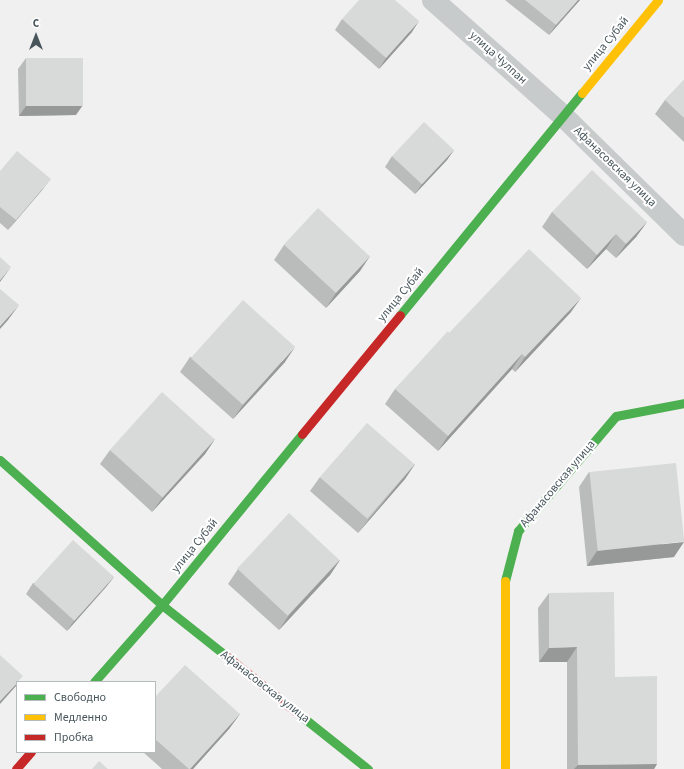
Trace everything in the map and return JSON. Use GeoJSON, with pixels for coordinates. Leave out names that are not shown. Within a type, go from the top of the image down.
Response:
{"type":"FeatureCollection","features":[{"type":"Feature","properties":{"kind":"street","name":"улица Чулпан"},"geometry":{"type":"LineString","coordinates":[[434,0],[562,116]]}},
{"type":"Feature","properties":{"kind":"street","name":"улица Субай"},"geometry":{"type":"LineString","coordinates":[[95,681],[162,605],[658,0]]}},
{"type":"Feature","properties":{"kind":"street","name":"Афанасовская улица"},"geometry":{"type":"LineString","coordinates":[[562,116],[684,235]]}},
{"type":"Feature","properties":{"kind":"street","name":"Афанасовская улица"},"geometry":{"type":"LineString","coordinates":[[505,769],[505,580],[518,531],[616,416],[684,402]]}},
{"type":"Feature","properties":{"kind":"street"},"geometry":{"type":"LineString","coordinates":[[0,460],[162,605]]}},
{"type":"Feature","properties":{"kind":"street","name":"Афанасовская улица"},"geometry":{"type":"LineString","coordinates":[[162,605],[368,769]]}},
{"type":"Feature","properties":{"kind":"street"},"geometry":{"type":"LineString","coordinates":[[16,769],[30,753]]}},
{"type":"Feature","properties":{"kind":"building"},"geometry":{"type":"Polygon","coordinates":[[[359,0],[395,0],[419,21],[386,58],[342,19],[359,0]]]}},
{"type":"Feature","properties":{"kind":"building"},"geometry":{"type":"Polygon","coordinates":[[[525,0],[578,0],[556,25],[525,0]]]}},
{"type":"Feature","properties":{"kind":"building"},"geometry":{"type":"Polygon","coordinates":[[[26,58],[83,58],[83,106],[26,106],[26,58]]]}},
{"type":"Feature","properties":{"kind":"building"},"geometry":{"type":"Polygon","coordinates":[[[684,80],[684,118],[665,100],[684,80]]]}},
{"type":"Feature","properties":{"kind":"building"},"geometry":{"type":"Polygon","coordinates":[[[424,122],[454,150],[422,184],[392,156],[424,122]]]}},
{"type":"Feature","properties":{"kind":"building"},"geometry":{"type":"Polygon","coordinates":[[[17,151],[51,179],[16,220],[0,207],[0,171],[17,151]]]}},
{"type":"Feature","properties":{"kind":"building"},"geometry":{"type":"Polygon","coordinates":[[[592,170],[647,222],[626,244],[616,234],[597,255],[552,212],[592,170]]]}},
{"type":"Feature","properties":{"kind":"building"},"geometry":{"type":"Polygon","coordinates":[[[318,208],[370,256],[336,293],[284,245],[318,208]]]}},
{"type":"Feature","properties":{"kind":"building"},"geometry":{"type":"Polygon","coordinates":[[[529,249],[581,298],[525,357],[522,354],[448,436],[395,389],[448,331],[449,333],[529,249]]]}},
{"type":"Feature","properties":{"kind":"building"},"geometry":{"type":"Polygon","coordinates":[[[0,257],[11,267],[0,280],[0,257]]]}},
{"type":"Feature","properties":{"kind":"building"},"geometry":{"type":"Polygon","coordinates":[[[0,289],[19,305],[0,326],[0,289]]]}},
{"type":"Feature","properties":{"kind":"building"},"geometry":{"type":"Polygon","coordinates":[[[243,300],[295,347],[243,405],[191,358],[243,300]]]}},
{"type":"Feature","properties":{"kind":"building"},"geometry":{"type":"Polygon","coordinates":[[[162,392],[215,440],[163,497],[110,450],[162,392]]]}},
{"type":"Feature","properties":{"kind":"building"},"geometry":{"type":"Polygon","coordinates":[[[367,423],[415,464],[367,519],[320,477],[367,423]]]}},
{"type":"Feature","properties":{"kind":"building"},"geometry":{"type":"Polygon","coordinates":[[[676,463],[684,542],[598,551],[589,472],[676,463]]]}},
{"type":"Feature","properties":{"kind":"building"},"geometry":{"type":"Polygon","coordinates":[[[289,513],[339,560],[288,616],[237,569],[289,513]]]}},
{"type":"Feature","properties":{"kind":"building"},"geometry":{"type":"Polygon","coordinates":[[[73,540],[114,577],[74,621],[34,584],[73,540]]]}},
{"type":"Feature","properties":{"kind":"building"},"geometry":{"type":"Polygon","coordinates":[[[614,592],[615,677],[657,676],[657,764],[578,765],[577,647],[549,648],[549,593],[614,592]]]}},
{"type":"Feature","properties":{"kind":"building"},"geometry":{"type":"Polygon","coordinates":[[[0,655],[23,676],[18,681],[16,681],[16,684],[0,701],[0,655]]]}},
{"type":"Feature","properties":{"kind":"building"},"geometry":{"type":"Polygon","coordinates":[[[185,665],[240,714],[189,769],[156,740],[156,696],[185,665]]]}},
{"type":"Feature","properties":{"kind":"building"},"geometry":{"type":"Polygon","coordinates":[[[99,761],[108,769],[92,769],[99,761]]]}},
{"type":"Feature","properties":{"kind":"traffic: fast"},"geometry":{"type":"LineString","coordinates":[[400,315],[582,93]]}},
{"type":"Feature","properties":{"kind":"traffic: fast"},"geometry":{"type":"LineString","coordinates":[[505,581],[518,531],[616,416],[684,403]]}},
{"type":"Feature","properties":{"kind":"traffic: fast"},"geometry":{"type":"LineString","coordinates":[[95,681],[162,605],[302,434]]}},
{"type":"Feature","properties":{"kind":"traffic: fast"},"geometry":{"type":"LineString","coordinates":[[0,460],[162,605],[225,655]]}},
{"type":"Feature","properties":{"kind":"traffic: fast"},"geometry":{"type":"LineString","coordinates":[[300,715],[368,769]]}},
{"type":"Feature","properties":{"kind":"traffic: slow"},"geometry":{"type":"LineString","coordinates":[[582,93],[658,0]]}},
{"type":"Feature","properties":{"kind":"traffic: slow"},"geometry":{"type":"LineString","coordinates":[[505,581],[505,769]]}},
{"type":"Feature","properties":{"kind":"traffic: jam"},"geometry":{"type":"LineString","coordinates":[[302,434],[400,315]]}},
{"type":"Feature","properties":{"kind":"traffic: jam"},"geometry":{"type":"LineString","coordinates":[[225,655],[300,715]]}},
{"type":"Feature","properties":{"kind":"traffic: jam"},"geometry":{"type":"LineString","coordinates":[[16,769],[30,753]]}}]}
